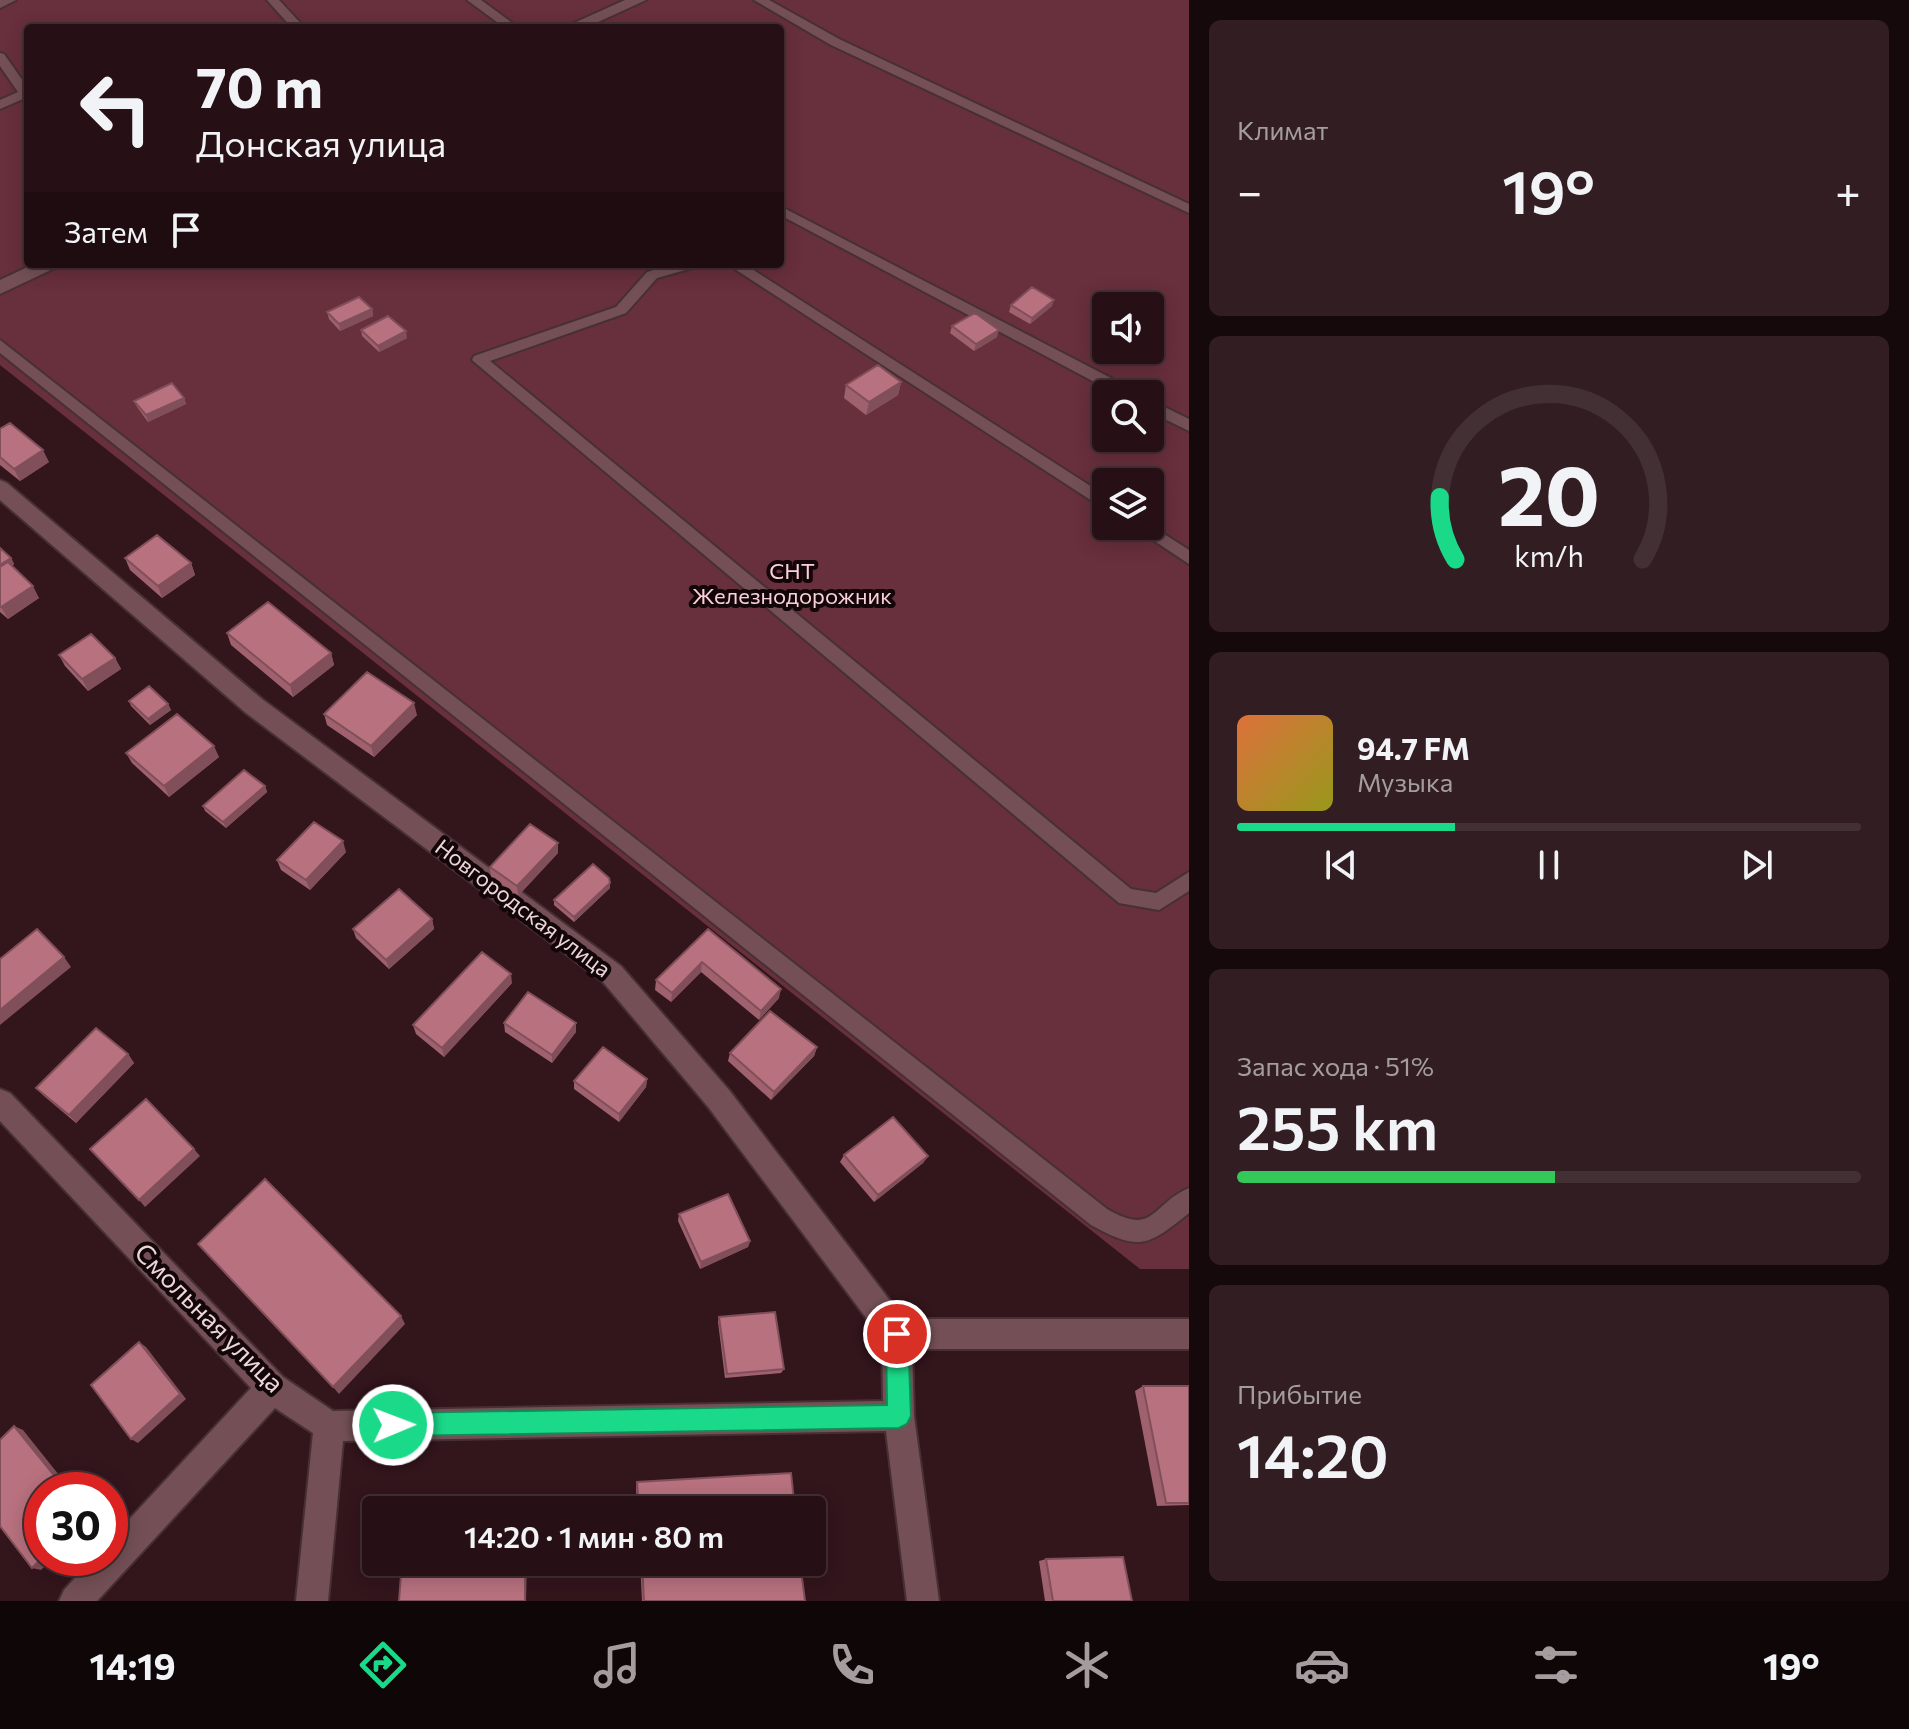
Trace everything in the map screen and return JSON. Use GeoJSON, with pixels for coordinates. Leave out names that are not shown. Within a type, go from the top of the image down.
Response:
{"type":"FeatureCollection","features":[{"type":"Feature","properties":{"kind":"street"},"geometry":{"type":"LineString","coordinates":[[581,24],[638,0]]}},
{"type":"Feature","properties":{"kind":"street"},"geometry":{"type":"LineString","coordinates":[[0,288],[41,268]]}},
{"type":"Feature","properties":{"kind":"street","name":"Новгородская улица"},"geometry":{"type":"LineString","coordinates":[[0,488],[254,706],[612,974],[719,1099],[897,1334]]}},
{"type":"Feature","properties":{"kind":"street","name":"Смольная улица"},"geometry":{"type":"LineString","coordinates":[[0,1102],[272,1388],[329,1426]]}},
{"type":"Feature","properties":{"kind":"street"},"geometry":{"type":"LineString","coordinates":[[923,1601],[899,1416],[897,1334],[1189,1334]]}},
{"type":"Feature","properties":{"kind":"street"},"geometry":{"type":"LineString","coordinates":[[75,1601],[272,1388]]}},
{"type":"Feature","properties":{"kind":"street"},"geometry":{"type":"LineString","coordinates":[[312,1601],[329,1426],[899,1416]]}},
{"type":"Feature","properties":{"kind":"lane"},"geometry":{"type":"LineString","coordinates":[[0,4],[10,0]]}},
{"type":"Feature","properties":{"kind":"lane"},"geometry":{"type":"LineString","coordinates":[[273,0],[295,24]]}},
{"type":"Feature","properties":{"kind":"lane"},"geometry":{"type":"LineString","coordinates":[[473,0],[507,24]]}},
{"type":"Feature","properties":{"kind":"lane"},"geometry":{"type":"LineString","coordinates":[[760,0],[835,42],[1189,209]]}},
{"type":"Feature","properties":{"kind":"lane"},"geometry":{"type":"LineString","coordinates":[[0,57],[24,93]]}},
{"type":"Feature","properties":{"kind":"lane"},"geometry":{"type":"LineString","coordinates":[[0,105],[24,97]]}},
{"type":"Feature","properties":{"kind":"lane"},"geometry":{"type":"LineString","coordinates":[[784,212],[1102,380]]}},
{"type":"Feature","properties":{"kind":"lane"},"geometry":{"type":"LineString","coordinates":[[677,268],[652,275],[621,310],[479,360],[1126,897],[1159,902],[1189,880]]}},
{"type":"Feature","properties":{"kind":"lane"},"geometry":{"type":"LineString","coordinates":[[740,268],[1092,495]]}},
{"type":"Feature","properties":{"kind":"lane"},"geometry":{"type":"LineString","coordinates":[[0,345],[1099,1217],[1122,1230],[1150,1231],[1189,1199]]}},
{"type":"Feature","properties":{"kind":"lane"},"geometry":{"type":"LineString","coordinates":[[1164,413],[1189,426]]}},
{"type":"Feature","properties":{"kind":"lane"},"geometry":{"type":"LineString","coordinates":[[1161,540],[1189,558]]}},
{"type":"Feature","properties":{"kind":"green space","name":"СНТ Железнодорожник"},"geometry":{"type":"Polygon","coordinates":[[[0,0],[1189,0],[1189,1269],[1140,1269],[0,365],[0,0]]]}},
{"type":"Feature","properties":{"kind":"building"},"geometry":{"type":"Polygon","coordinates":[[[1032,287],[1054,300],[1032,318],[1011,305],[1032,287]]]}},
{"type":"Feature","properties":{"kind":"building"},"geometry":{"type":"Polygon","coordinates":[[[359,297],[372,309],[339,324],[327,312],[359,297]]]}},
{"type":"Feature","properties":{"kind":"building"},"geometry":{"type":"Polygon","coordinates":[[[975,313],[999,330],[976,344],[952,326],[975,313]]]}},
{"type":"Feature","properties":{"kind":"building"},"geometry":{"type":"Polygon","coordinates":[[[388,316],[406,331],[378,346],[361,330],[388,316]]]}},
{"type":"Feature","properties":{"kind":"building"},"geometry":{"type":"Polygon","coordinates":[[[878,365],[901,382],[869,402],[846,385],[878,365]]]}},
{"type":"Feature","properties":{"kind":"building"},"geometry":{"type":"Polygon","coordinates":[[[172,383],[184,398],[146,415],[134,401],[172,383]]]}},
{"type":"Feature","properties":{"kind":"building"},"geometry":{"type":"Polygon","coordinates":[[[10,423],[43,450],[14,469],[0,457],[0,429],[10,423]]]}},
{"type":"Feature","properties":{"kind":"building"},"geometry":{"type":"Polygon","coordinates":[[[157,535],[191,563],[158,586],[125,558],[157,535]]]}},
{"type":"Feature","properties":{"kind":"building"},"geometry":{"type":"Polygon","coordinates":[[[0,548],[11,558],[0,565],[0,548]]]}},
{"type":"Feature","properties":{"kind":"building"},"geometry":{"type":"Polygon","coordinates":[[[8,562],[33,586],[1,607],[0,567],[8,562]]]}},
{"type":"Feature","properties":{"kind":"building"},"geometry":{"type":"Polygon","coordinates":[[[268,602],[331,653],[290,685],[227,633],[268,602]]]}},
{"type":"Feature","properties":{"kind":"building"},"geometry":{"type":"Polygon","coordinates":[[[91,634],[115,658],[82,679],[59,655],[91,634]]]}},
{"type":"Feature","properties":{"kind":"building"},"geometry":{"type":"Polygon","coordinates":[[[367,672],[414,703],[371,746],[324,714],[367,672]]]}},
{"type":"Feature","properties":{"kind":"building"},"geometry":{"type":"Polygon","coordinates":[[[149,686],[168,704],[148,719],[129,701],[149,686]]]}},
{"type":"Feature","properties":{"kind":"building"},"geometry":{"type":"Polygon","coordinates":[[[177,714],[214,746],[164,786],[126,753],[177,714]]]}},
{"type":"Feature","properties":{"kind":"building"},"geometry":{"type":"Polygon","coordinates":[[[244,770],[265,786],[223,822],[203,806],[244,770]]]}},
{"type":"Feature","properties":{"kind":"building"},"geometry":{"type":"Polygon","coordinates":[[[314,822],[343,841],[306,880],[277,860],[314,822]]]}},
{"type":"Feature","properties":{"kind":"building"},"geometry":{"type":"Polygon","coordinates":[[[530,824],[558,843],[517,886],[490,867],[530,824]]]}},
{"type":"Feature","properties":{"kind":"building"},"geometry":{"type":"Polygon","coordinates":[[[593,864],[609,878],[610,883],[574,917],[554,900],[593,864]]]}},
{"type":"Feature","properties":{"kind":"building"},"geometry":{"type":"Polygon","coordinates":[[[399,889],[432,919],[386,960],[353,929],[399,889]]]}},
{"type":"Feature","properties":{"kind":"building"},"geometry":{"type":"Polygon","coordinates":[[[37,929],[64,957],[0,1010],[0,959],[37,929]]]}},
{"type":"Feature","properties":{"kind":"building"},"geometry":{"type":"Polygon","coordinates":[[[708,929],[781,989],[761,1011],[702,962],[672,993],[656,980],[708,929]]]}},
{"type":"Feature","properties":{"kind":"building"},"geometry":{"type":"Polygon","coordinates":[[[482,952],[511,974],[442,1048],[413,1025],[482,952]]]}},
{"type":"Feature","properties":{"kind":"building"},"geometry":{"type":"Polygon","coordinates":[[[528,992],[576,1023],[552,1055],[504,1023],[528,992]]]}},
{"type":"Feature","properties":{"kind":"building"},"geometry":{"type":"Polygon","coordinates":[[[770,1011],[817,1047],[774,1092],[730,1053],[770,1011]]]}},
{"type":"Feature","properties":{"kind":"building"},"geometry":{"type":"Polygon","coordinates":[[[96,1028],[128,1054],[69,1115],[36,1088],[96,1028]]]}},
{"type":"Feature","properties":{"kind":"building"},"geometry":{"type":"Polygon","coordinates":[[[603,1047],[647,1079],[619,1114],[574,1081],[603,1047]]]}},
{"type":"Feature","properties":{"kind":"building"},"geometry":{"type":"Polygon","coordinates":[[[146,1099],[194,1149],[139,1200],[90,1149],[146,1099]]]}},
{"type":"Feature","properties":{"kind":"building"},"geometry":{"type":"Polygon","coordinates":[[[893,1117],[928,1156],[878,1195],[844,1155],[893,1117]]]}},
{"type":"Feature","properties":{"kind":"building"},"geometry":{"type":"Polygon","coordinates":[[[265,1179],[401,1316],[333,1387],[198,1244],[265,1179]]]}},
{"type":"Feature","properties":{"kind":"building"},"geometry":{"type":"Polygon","coordinates":[[[728,1194],[750,1241],[701,1262],[679,1214],[728,1194]]]}},
{"type":"Feature","properties":{"kind":"building"},"geometry":{"type":"Polygon","coordinates":[[[775,1312],[784,1369],[727,1374],[719,1317],[775,1312]]]}},
{"type":"Feature","properties":{"kind":"building"},"geometry":{"type":"Polygon","coordinates":[[[139,1342],[180,1394],[131,1439],[91,1385],[139,1342]]]}},
{"type":"Feature","properties":{"kind":"building"},"geometry":{"type":"Polygon","coordinates":[[[1143,1386],[1189,1386],[1189,1503],[1166,1503],[1143,1386]]]}},
{"type":"Feature","properties":{"kind":"building"},"geometry":{"type":"Polygon","coordinates":[[[14,1426],[51,1472],[24,1472],[24,1558],[0,1526],[0,1440],[14,1426]]]}},
{"type":"Feature","properties":{"kind":"building"},"geometry":{"type":"Polygon","coordinates":[[[791,1473],[793,1496],[638,1496],[637,1482],[791,1473]]]}},
{"type":"Feature","properties":{"kind":"building"},"geometry":{"type":"Polygon","coordinates":[[[1123,1557],[1132,1601],[1053,1601],[1046,1559],[1123,1557]]]}},
{"type":"Feature","properties":{"kind":"building"},"geometry":{"type":"Polygon","coordinates":[[[401,1576],[525,1576],[525,1601],[399,1601],[401,1576]]]}},
{"type":"Feature","properties":{"kind":"building"},"geometry":{"type":"Polygon","coordinates":[[[643,1576],[802,1576],[805,1601],[644,1601],[643,1576]]]}},
{"type":"Feature","properties":{"kind":"route"},"geometry":{"type":"LineString","coordinates":[[393,1425],[899,1416],[897,1334]]}}]}
